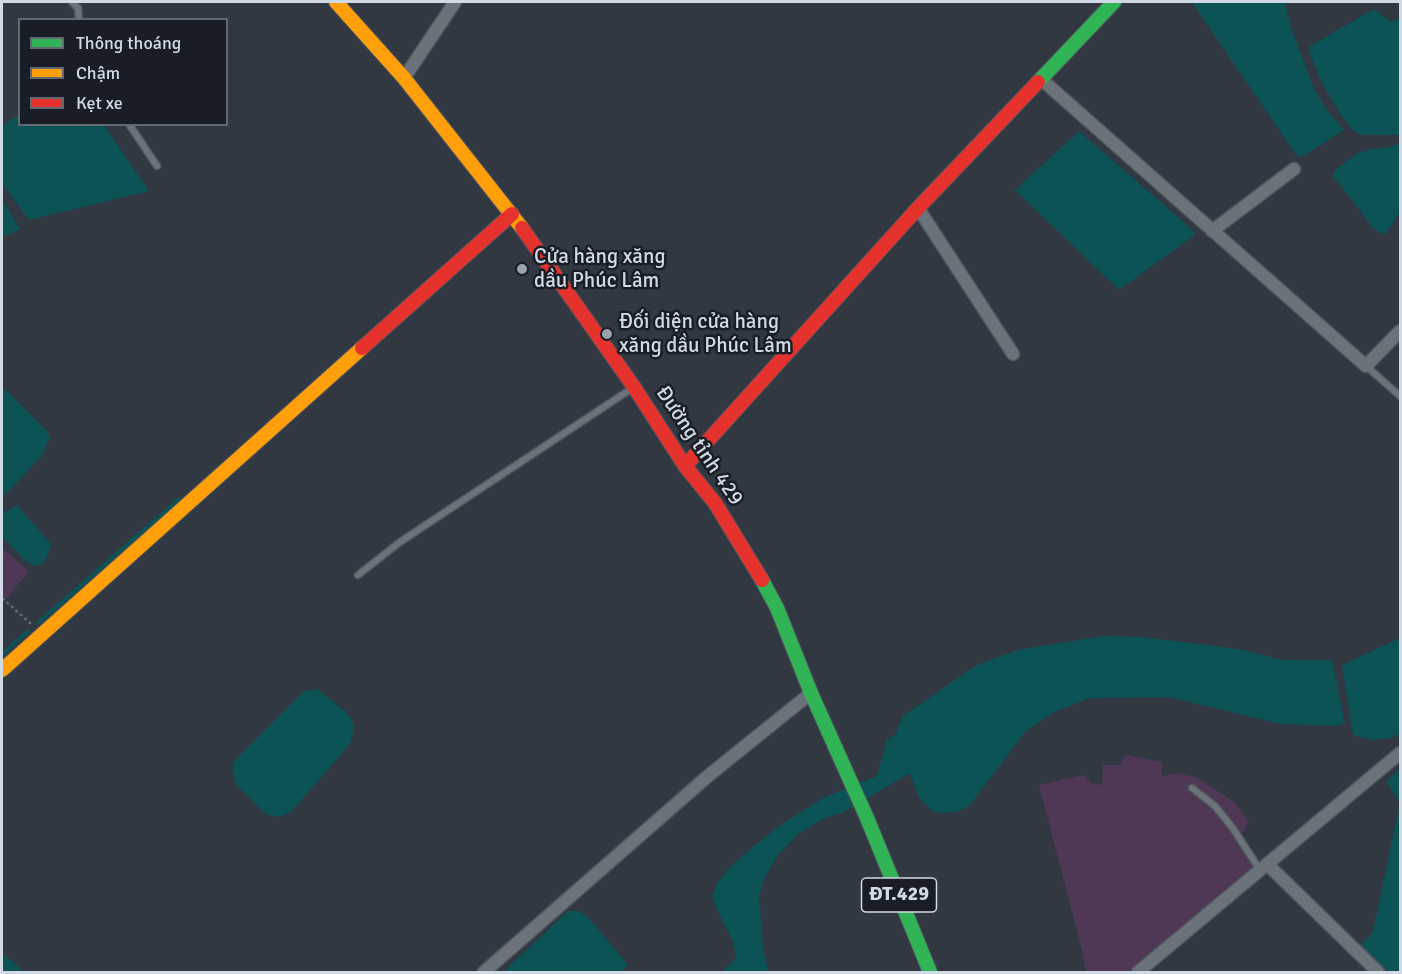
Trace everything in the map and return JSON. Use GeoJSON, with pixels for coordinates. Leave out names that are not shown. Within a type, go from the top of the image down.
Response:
{"type":"FeatureCollection","features":[{"type":"Feature","properties":{"kind":"street","name":"Đường tỉnh 429"},"geometry":{"type":"LineString","coordinates":[[336,2],[404,78],[512,214],[634,387],[685,466],[715,503],[777,608],[930,972]]}},
{"type":"Feature","properties":{"kind":"street"},"geometry":{"type":"LineString","coordinates":[[404,78],[455,2]]}},
{"type":"Feature","properties":{"kind":"street"},"geometry":{"type":"LineString","coordinates":[[685,466],[918,208],[1114,2]]}},
{"type":"Feature","properties":{"kind":"street"},"geometry":{"type":"LineString","coordinates":[[1041,79],[1366,366],[1401,331]]}},
{"type":"Feature","properties":{"kind":"street"},"geometry":{"type":"LineString","coordinates":[[1212,231],[1294,169]]}},
{"type":"Feature","properties":{"kind":"street"},"geometry":{"type":"LineString","coordinates":[[918,208],[1013,354]]}},
{"type":"Feature","properties":{"kind":"street"},"geometry":{"type":"LineString","coordinates":[[2,670],[512,214]]}},
{"type":"Feature","properties":{"kind":"street"},"geometry":{"type":"LineString","coordinates":[[484,972],[708,776],[811,693]]}},
{"type":"Feature","properties":{"kind":"street"},"geometry":{"type":"LineString","coordinates":[[1138,972],[1401,753]]}},
{"type":"Feature","properties":{"kind":"street"},"geometry":{"type":"LineString","coordinates":[[1264,867],[1378,972]]}},
{"type":"Feature","properties":{"kind":"lane"},"geometry":{"type":"LineString","coordinates":[[72,2],[78,8],[79,18]]}},
{"type":"Feature","properties":{"kind":"lane"},"geometry":{"type":"LineString","coordinates":[[130,126],[157,166]]}},
{"type":"Feature","properties":{"kind":"lane"},"geometry":{"type":"LineString","coordinates":[[1366,366],[1401,396]]}},
{"type":"Feature","properties":{"kind":"lane"},"geometry":{"type":"LineString","coordinates":[[358,575],[400,542],[634,387]]}},
{"type":"Feature","properties":{"kind":"lane"},"geometry":{"type":"LineString","coordinates":[[1192,788],[1221,813],[1264,867]]}},
{"type":"Feature","properties":{"kind":"path"},"geometry":{"type":"LineString","coordinates":[[2,598],[42,634]]}},
{"type":"Feature","properties":{"kind":"shaded area"},"geometry":{"type":"Polygon","coordinates":[[[1192,2],[1285,2],[1290,25],[1314,89],[1326,109],[1344,130],[1300,158],[1192,2]]]}},
{"type":"Feature","properties":{"kind":"shaded area"},"geometry":{"type":"Polygon","coordinates":[[[1374,9],[1391,22],[1400,17],[1400,135],[1361,135],[1354,131],[1342,117],[1321,81],[1309,52],[1310,46],[1374,9]]]}},
{"type":"Feature","properties":{"kind":"shaded area"},"geometry":{"type":"Polygon","coordinates":[[[18,115],[18,126],[105,126],[149,191],[29,220],[2,183],[2,126],[18,115]]]}},
{"type":"Feature","properties":{"kind":"shaded area"},"geometry":{"type":"Polygon","coordinates":[[[1079,131],[1195,232],[1193,236],[1119,290],[1015,190],[1079,131]]]}},
{"type":"Feature","properties":{"kind":"shaded area"},"geometry":{"type":"Polygon","coordinates":[[[1400,143],[1400,212],[1385,235],[1374,229],[1333,176],[1336,169],[1358,153],[1400,143]]]}},
{"type":"Feature","properties":{"kind":"shaded area"},"geometry":{"type":"Polygon","coordinates":[[[2,199],[20,229],[2,237],[2,199]]]}},
{"type":"Feature","properties":{"kind":"shaded area"},"geometry":{"type":"Polygon","coordinates":[[[4,388],[47,431],[50,438],[42,455],[2,497],[2,391],[4,388]]]}},
{"type":"Feature","properties":{"kind":"shaded area"},"geometry":{"type":"Polygon","coordinates":[[[17,505],[51,544],[42,564],[35,566],[24,560],[2,536],[2,514],[17,505]]]}},
{"type":"Feature","properties":{"kind":"shaded area"},"geometry":{"type":"Polygon","coordinates":[[[2,548],[29,571],[2,604],[2,548]]]}},
{"type":"Feature","properties":{"kind":"shaded area"},"geometry":{"type":"Polygon","coordinates":[[[1103,636],[1140,637],[1200,644],[1244,650],[1282,660],[1332,660],[1345,723],[1336,726],[1281,724],[1169,697],[1090,698],[1052,713],[1025,732],[969,806],[956,812],[935,813],[919,798],[910,773],[842,813],[825,818],[798,834],[778,855],[765,877],[759,896],[763,947],[768,972],[722,972],[736,958],[733,941],[712,896],[717,884],[730,867],[778,827],[823,798],[877,776],[887,740],[896,734],[904,715],[977,665],[1018,650],[1103,636]]]}},
{"type":"Feature","properties":{"kind":"shaded area"},"geometry":{"type":"Polygon","coordinates":[[[1400,638],[1400,734],[1391,738],[1370,740],[1353,735],[1342,665],[1400,638]]]}},
{"type":"Feature","properties":{"kind":"shaded area"},"geometry":{"type":"Polygon","coordinates":[[[317,689],[346,712],[352,720],[354,729],[350,744],[291,812],[277,817],[267,815],[236,784],[232,768],[234,761],[304,691],[317,689]]]}},
{"type":"Feature","properties":{"kind":"shaded area"},"geometry":{"type":"Polygon","coordinates":[[[1126,755],[1162,762],[1162,776],[1177,773],[1196,777],[1233,801],[1249,822],[1236,843],[1259,863],[1129,972],[1086,972],[1039,785],[1084,775],[1091,783],[1102,785],[1103,765],[1120,765],[1126,755]]]}},
{"type":"Feature","properties":{"kind":"shaded area"},"geometry":{"type":"Polygon","coordinates":[[[1400,768],[1400,802],[1386,782],[1400,768]]]}},
{"type":"Feature","properties":{"kind":"shaded area"},"geometry":{"type":"Polygon","coordinates":[[[1400,802],[1400,972],[1380,972],[1356,950],[1373,932],[1400,802]]]}},
{"type":"Feature","properties":{"kind":"shaded area"},"geometry":{"type":"Polygon","coordinates":[[[568,911],[578,911],[587,916],[628,965],[622,972],[503,972],[568,911]]]}},
{"type":"Feature","properties":{"kind":"shaded area"},"geometry":{"type":"Polygon","coordinates":[[[2,953],[25,972],[2,972],[2,953]]]}},
{"type":"Feature","properties":{"kind":"waterway"},"geometry":{"type":"LineString","coordinates":[[39,622],[178,500]]}},
{"type":"Feature","properties":{"kind":"waterway"},"geometry":{"type":"LineString","coordinates":[[2,654],[28,631]]}},
{"type":"Feature","properties":{"kind":"traffic: fast"},"geometry":{"type":"LineString","coordinates":[[1038,82],[1114,2]]}},
{"type":"Feature","properties":{"kind":"traffic: fast"},"geometry":{"type":"LineString","coordinates":[[762,580],[777,608],[930,972]]}},
{"type":"Feature","properties":{"kind":"traffic: slow"},"geometry":{"type":"LineString","coordinates":[[336,2],[404,78],[522,228]]}},
{"type":"Feature","properties":{"kind":"traffic: slow"},"geometry":{"type":"LineString","coordinates":[[2,670],[362,348]]}},
{"type":"Feature","properties":{"kind":"traffic: jam"},"geometry":{"type":"LineString","coordinates":[[685,466],[918,208],[1038,82]]}},
{"type":"Feature","properties":{"kind":"traffic: jam"},"geometry":{"type":"LineString","coordinates":[[362,348],[512,214]]}},
{"type":"Feature","properties":{"kind":"traffic: jam"},"geometry":{"type":"LineString","coordinates":[[522,228],[634,387],[685,466],[715,503],[762,580]]}},
{"type":"Feature","properties":{"kind":"place","name":"Cửa hàng xăng dầu Phúc Lâm"},"geometry":{"type":"Point","coordinates":[522,269]}},
{"type":"Feature","properties":{"kind":"place","name":"Đối diện cửa hàng xăng dầu Phúc Lâm"},"geometry":{"type":"Point","coordinates":[607,334]}}]}
